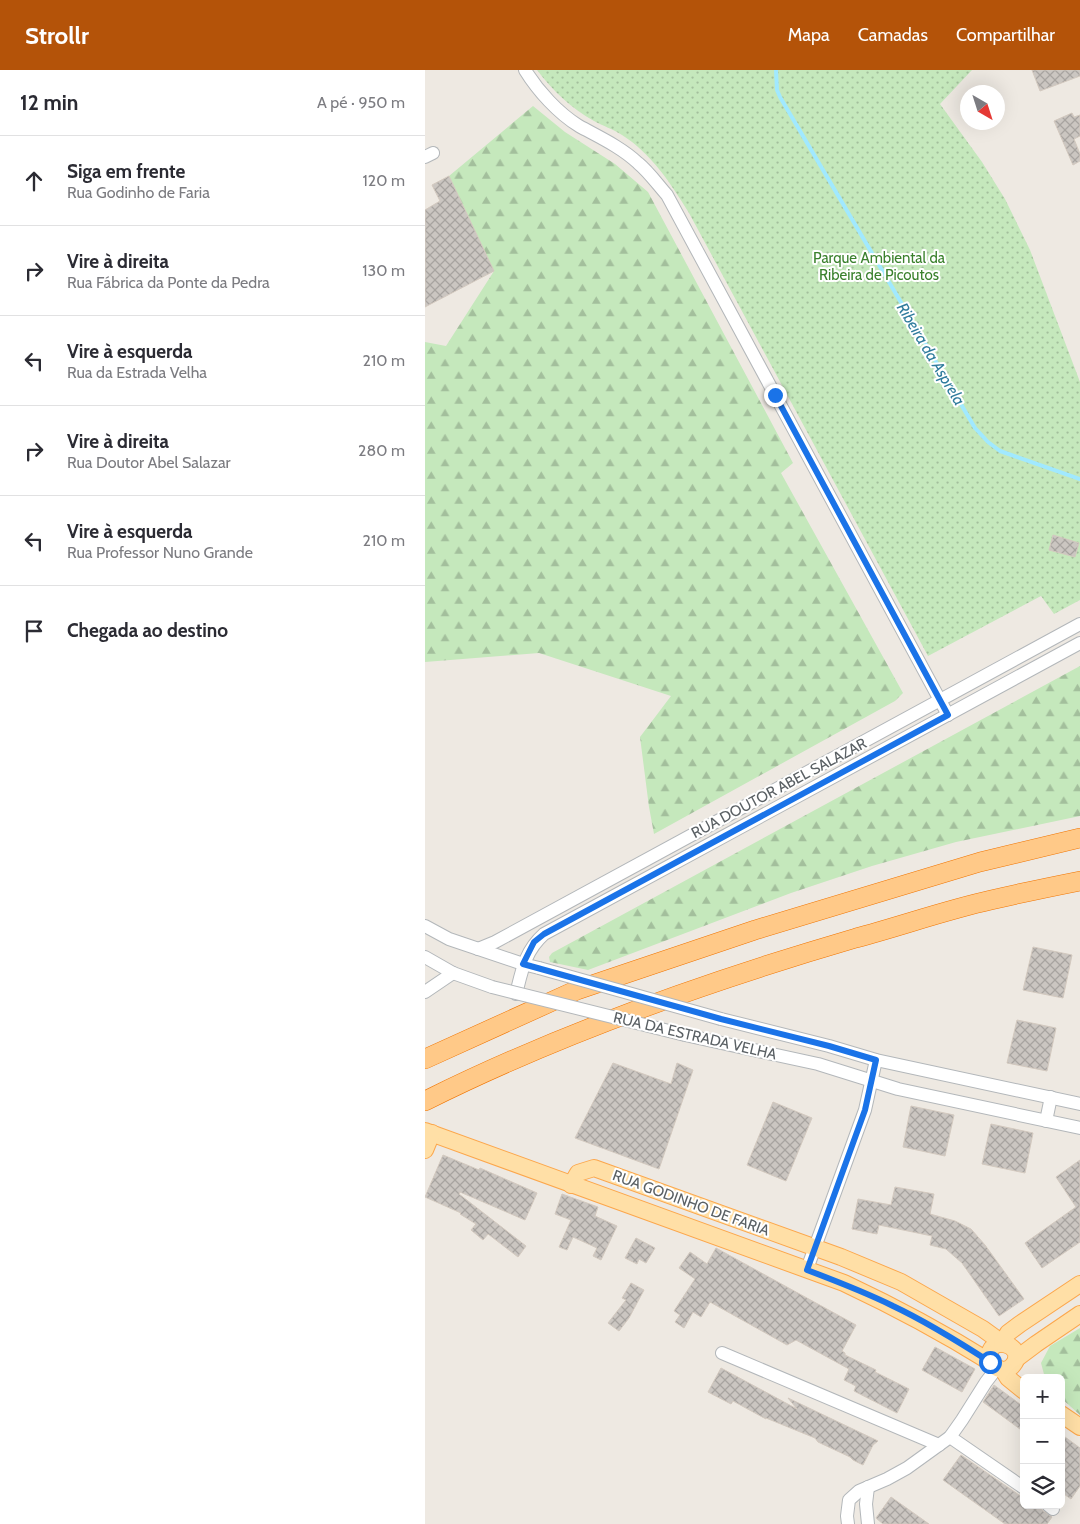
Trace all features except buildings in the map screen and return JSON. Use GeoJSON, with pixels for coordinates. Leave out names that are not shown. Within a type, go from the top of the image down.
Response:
{"type":"FeatureCollection","features":[{"type":"Feature","properties":{"kind":"highway"},"geometry":{"type":"LineString","coordinates":[[425,1059],[577,990],[615,977],[764,927],[980,862],[1080,838]]}},
{"type":"Feature","properties":{"kind":"highway"},"geometry":{"type":"LineString","coordinates":[[425,1101],[467,1080],[598,1024],[736,975],[990,900],[1080,881]]}},
{"type":"Feature","properties":{"kind":"main road","name":"RUA GODINHO DE FARIA"},"geometry":{"type":"LineString","coordinates":[[429,1132],[844,1283],[894,1306],[1020,1375]]}},
{"type":"Feature","properties":{"kind":"main road"},"geometry":{"type":"LineString","coordinates":[[425,1150],[429,1132]]}},
{"type":"Feature","properties":{"kind":"main road","name":"RUA GODINHO DE FARIA"},"geometry":{"type":"LineString","coordinates":[[571,1185],[578,1174],[594,1168],[816,1248],[901,1282],[983,1329],[1001,1343],[1008,1344],[1013,1348],[1016,1353],[1004,1365]]}},
{"type":"Feature","properties":{"kind":"main road"},"geometry":{"type":"LineString","coordinates":[[1080,1284],[1008,1333],[1001,1343],[994,1346],[990,1351],[989,1357],[1004,1365],[1080,1314]]}},
{"type":"Feature","properties":{"kind":"main road","name":"RUA GODINHO DE FARIA"},"geometry":{"type":"LineString","coordinates":[[1004,1365],[1008,1378],[1020,1388]]}},
{"type":"Feature","properties":{"kind":"main road"},"geometry":{"type":"LineString","coordinates":[[1065,1417],[1080,1427]]}},
{"type":"Feature","properties":{"kind":"street"},"geometry":{"type":"LineString","coordinates":[[525,70],[541,91],[562,113],[639,163],[667,195],[948,715]]}},
{"type":"Feature","properties":{"kind":"street","name":"RUA DOUTOR ABEL SALAZAR"},"geometry":{"type":"LineString","coordinates":[[478,949],[495,942],[1080,624]]}},
{"type":"Feature","properties":{"kind":"street","name":"RUA DOUTOR ABEL SALAZAR"},"geometry":{"type":"LineString","coordinates":[[522,969],[534,942],[544,934],[1080,643]]}},
{"type":"Feature","properties":{"kind":"street","name":"RUA DA ESTRADA VELHA"},"geometry":{"type":"LineString","coordinates":[[425,926],[449,939],[478,949],[522,969],[539,968],[876,1060],[1080,1104]]}},
{"type":"Feature","properties":{"kind":"street","name":"RUA DA ESTRADA VELHA"},"geometry":{"type":"LineString","coordinates":[[425,957],[453,973],[516,994],[685,1035],[817,1064],[898,1089],[1080,1128]]}},
{"type":"Feature","properties":{"kind":"street"},"geometry":{"type":"LineString","coordinates":[[516,994],[522,969]]}},
{"type":"Feature","properties":{"kind":"street"},"geometry":{"type":"LineString","coordinates":[[425,992],[453,973]]}},
{"type":"Feature","properties":{"kind":"street"},"geometry":{"type":"LineString","coordinates":[[807,1270],[865,1110],[876,1060]]}},
{"type":"Feature","properties":{"kind":"street"},"geometry":{"type":"LineString","coordinates":[[1046,1121],[1051,1097]]}},
{"type":"Feature","properties":{"kind":"street"},"geometry":{"type":"LineString","coordinates":[[722,1353],[939,1445]]}},
{"type":"Feature","properties":{"kind":"street"},"geometry":{"type":"LineString","coordinates":[[848,1524],[849,1500],[859,1491],[907,1468],[950,1437],[986,1382],[1004,1365]]}},
{"type":"Feature","properties":{"kind":"street"},"geometry":{"type":"LineString","coordinates":[[950,1437],[1020,1485]]}},
{"type":"Feature","properties":{"kind":"street"},"geometry":{"type":"LineString","coordinates":[[868,1487],[866,1504],[868,1524]]}},
{"type":"Feature","properties":{"kind":"green space","name":"Parque Ambiental da Ribeira de Picoutos"},"geometry":{"type":"Polygon","coordinates":[[[537,70],[972,70],[940,104],[982,162],[1005,199],[1030,250],[1080,382],[1080,600],[1054,614],[1041,596],[928,656],[689,213],[675,191],[643,151],[622,135],[594,121],[570,105],[549,85],[537,70]]]}},
{"type":"Feature","properties":{"kind":"green space"},"geometry":{"type":"Polygon","coordinates":[[[533,106],[565,132],[615,164],[648,192],[793,463],[781,473],[903,693],[895,701],[654,834],[640,737],[671,696],[539,653],[425,662],[425,342],[446,346],[494,271],[449,176],[533,106]]]}},
{"type":"Feature","properties":{"kind":"green space"},"geometry":{"type":"Polygon","coordinates":[[[1080,666],[1080,816],[956,842],[872,866],[791,893],[588,970],[550,962],[549,957],[552,953],[1080,666]]]}},
{"type":"Feature","properties":{"kind":"green space"},"geometry":{"type":"Polygon","coordinates":[[[1080,1328],[1080,1415],[1065,1402],[1065,1374],[1044,1374],[1041,1363],[1050,1346],[1080,1328]]]}},
{"type":"Feature","properties":{"kind":"waterway","name":"Ribeira da Asprela"},"geometry":{"type":"LineString","coordinates":[[776,70],[777,90],[780,97],[975,428],[988,442],[1000,451],[1080,479]]}},
{"type":"Feature","properties":{"kind":"route"},"geometry":{"type":"LineString","coordinates":[[775,395],[948,715],[544,934],[534,942],[523,964],[876,1060],[865,1110],[807,1270],[844,1283],[894,1306],[990,1362]]}}]}
